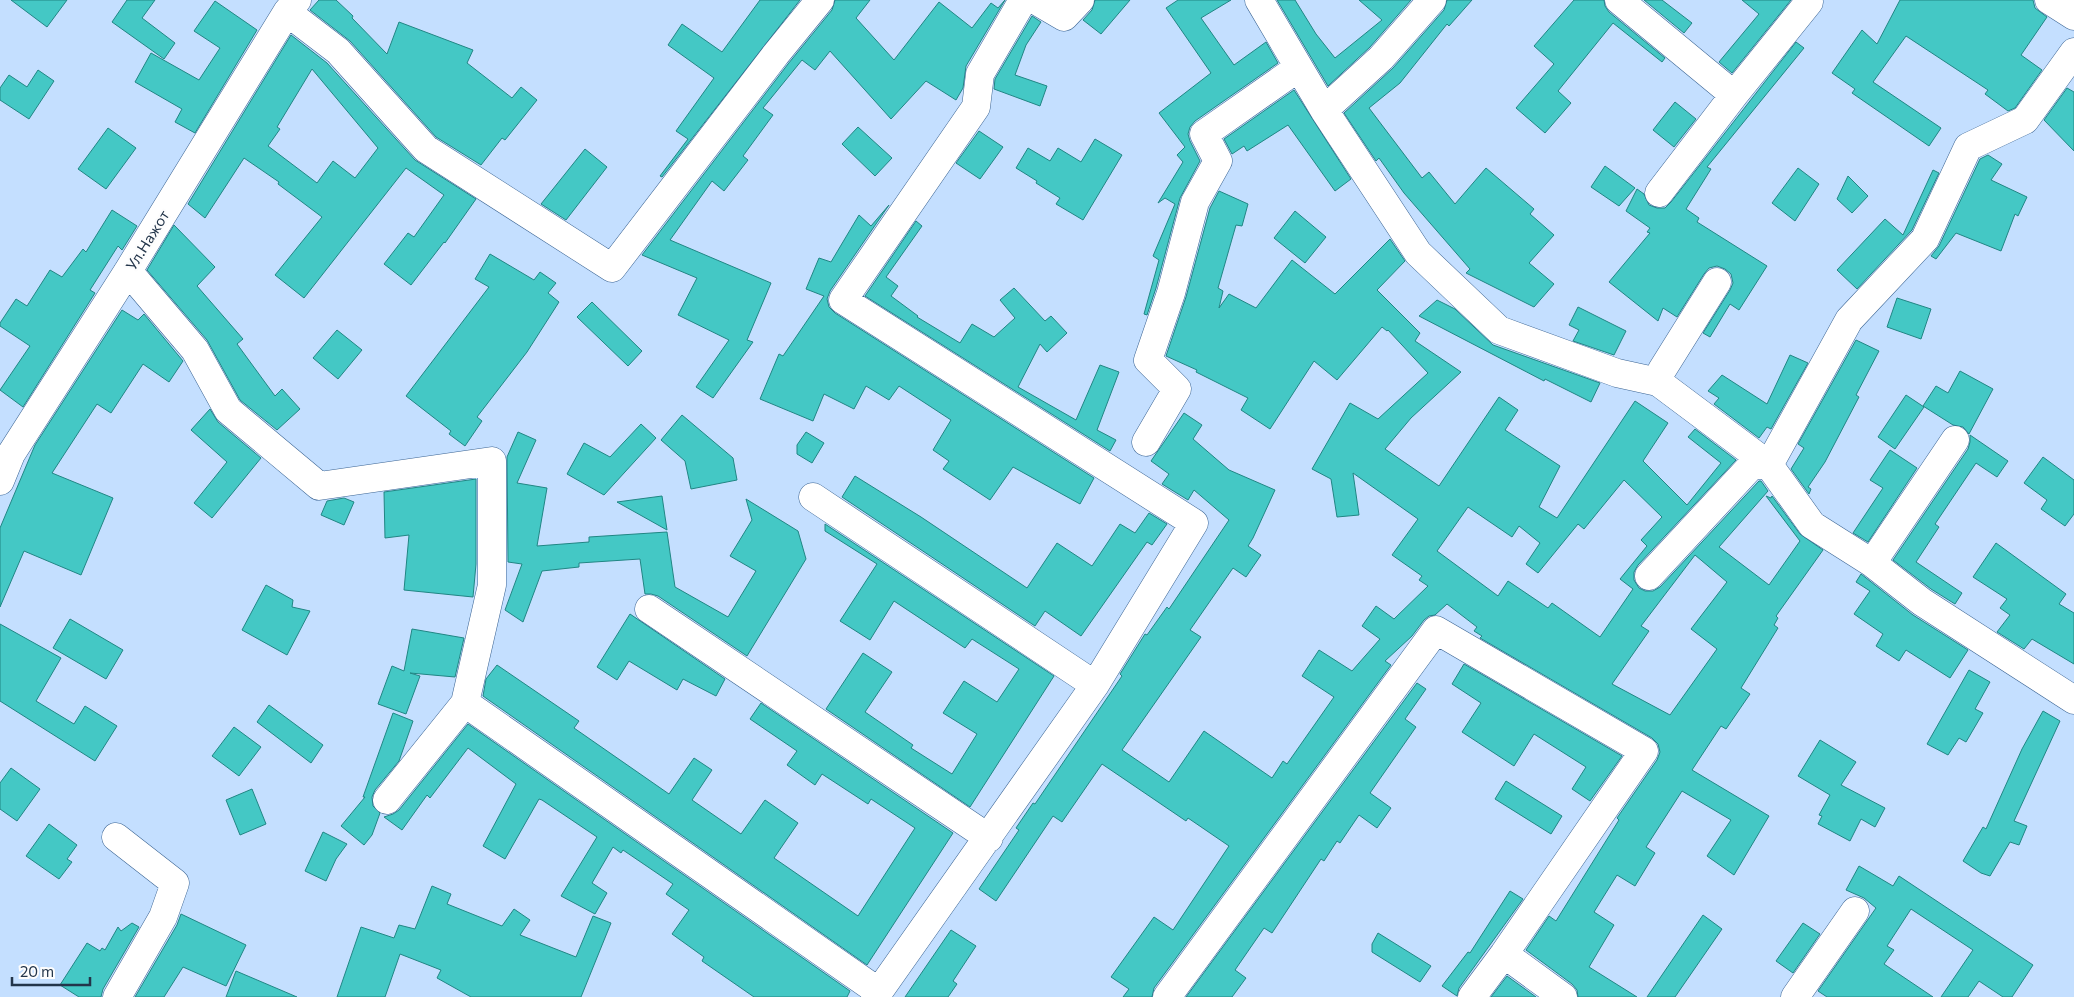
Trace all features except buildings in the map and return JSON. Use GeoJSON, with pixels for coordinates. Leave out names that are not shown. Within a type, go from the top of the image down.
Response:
{"type":"FeatureCollection","features":[{"type":"Feature","properties":{"kind":"street"},"geometry":{"type":"LineString","coordinates":[[292,6],[338,51],[426,148],[612,268],[776,54],[820,0]]}},
{"type":"Feature","properties":{"kind":"street"},"geometry":{"type":"LineString","coordinates":[[466,703],[877,994],[989,838],[1095,685],[1194,523],[843,300],[976,107],[980,74],[1023,0]]}},
{"type":"Feature","properties":{"kind":"street"},"geometry":{"type":"LineString","coordinates":[[1035,0],[1064,17],[1080,0]]}},
{"type":"Feature","properties":{"kind":"street"},"geometry":{"type":"LineString","coordinates":[[1258,0],[1324,110],[1418,253],[1499,330],[1618,374],[1658,382],[1768,465],[1812,525],[1872,563],[1922,602],[2074,700]]}},
{"type":"Feature","properties":{"kind":"street"},"geometry":{"type":"LineString","coordinates":[[1324,110],[1381,58],[1432,0]]}},
{"type":"Feature","properties":{"kind":"street"},"geometry":{"type":"LineString","coordinates":[[1619,0],[1734,94]]}},
{"type":"Feature","properties":{"kind":"street"},"geometry":{"type":"LineString","coordinates":[[2048,0],[2074,16]]}},
{"type":"Feature","properties":{"kind":"street"},"geometry":{"type":"LineString","coordinates":[[1659,193],[1734,94],[1810,2]]}},
{"type":"Feature","properties":{"kind":"street","name":"Ул.Нажот"},"geometry":{"type":"LineString","coordinates":[[0,481],[5,448],[128,271],[292,6]]}},
{"type":"Feature","properties":{"kind":"street"},"geometry":{"type":"LineString","coordinates":[[1768,465],[1849,320],[1925,239],[1968,147],[2025,120],[2074,52]]}},
{"type":"Feature","properties":{"kind":"street"},"geometry":{"type":"LineString","coordinates":[[1146,442],[1177,389],[1148,360],[1171,293],[1195,202],[1218,161],[1204,134],[1298,68]]}},
{"type":"Feature","properties":{"kind":"street"},"geometry":{"type":"LineString","coordinates":[[128,271],[195,350],[228,410],[319,486],[492,461],[492,585],[466,703],[387,800]]}},
{"type":"Feature","properties":{"kind":"street"},"geometry":{"type":"LineString","coordinates":[[1658,382],[1662,370],[1717,282]]}},
{"type":"Feature","properties":{"kind":"street"},"geometry":{"type":"LineString","coordinates":[[1872,563],[1955,440]]}},
{"type":"Feature","properties":{"kind":"street"},"geometry":{"type":"LineString","coordinates":[[1649,576],[1752,465],[1768,465]]}},
{"type":"Feature","properties":{"kind":"street"},"geometry":{"type":"LineString","coordinates":[[813,497],[1095,685]]}},
{"type":"Feature","properties":{"kind":"street"},"geometry":{"type":"LineString","coordinates":[[649,609],[989,838]]}},
{"type":"Feature","properties":{"kind":"street"},"geometry":{"type":"LineString","coordinates":[[1167,997],[1436,630],[1644,751],[1504,954],[1472,997]]}},
{"type":"Feature","properties":{"kind":"street"},"geometry":{"type":"LineString","coordinates":[[116,837],[175,883],[163,917],[117,997]]}},
{"type":"Feature","properties":{"kind":"street"},"geometry":{"type":"LineString","coordinates":[[1795,997],[1855,911]]}},
{"type":"Feature","properties":{"kind":"street"},"geometry":{"type":"LineString","coordinates":[[1504,954],[1563,997]]}}]}
